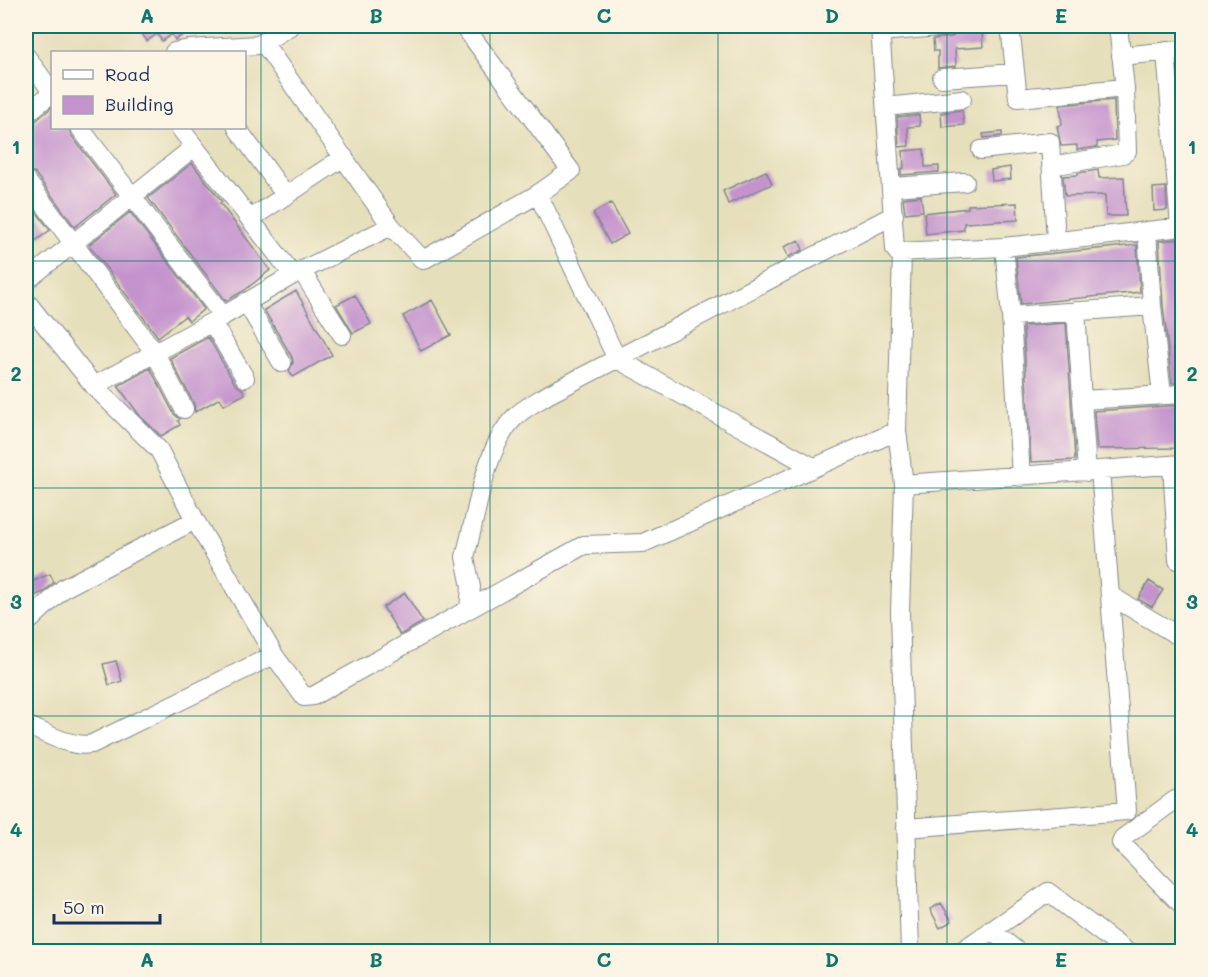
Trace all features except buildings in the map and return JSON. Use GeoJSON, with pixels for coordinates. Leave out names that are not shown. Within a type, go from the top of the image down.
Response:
{"type":"FeatureCollection","features":[{"type":"Feature","properties":{"kind":"street"},"geometry":{"type":"LineString","coordinates":[[190,51],[259,45],[290,26]]}},
{"type":"Feature","properties":{"kind":"street"},"geometry":{"type":"LineString","coordinates":[[263,42],[391,226],[423,260],[538,194],[571,171],[464,26]]}},
{"type":"Feature","properties":{"kind":"street"},"geometry":{"type":"LineString","coordinates":[[950,26],[880,29],[897,252],[1004,247],[1181,227],[1174,50],[1121,56]]}},
{"type":"Feature","properties":{"kind":"street"},"geometry":{"type":"LineString","coordinates":[[1010,26],[1018,98],[1125,88]]}},
{"type":"Feature","properties":{"kind":"street"},"geometry":{"type":"LineString","coordinates":[[1051,166],[1125,153],[1125,88],[1118,26]]}},
{"type":"Feature","properties":{"kind":"street"},"geometry":{"type":"LineString","coordinates":[[26,56],[51,92]]}},
{"type":"Feature","properties":{"kind":"street"},"geometry":{"type":"LineString","coordinates":[[942,78],[1016,73]]}},
{"type":"Feature","properties":{"kind":"street"},"geometry":{"type":"LineString","coordinates":[[26,114],[51,94]]}},
{"type":"Feature","properties":{"kind":"street"},"geometry":{"type":"LineString","coordinates":[[886,107],[962,99]]}},
{"type":"Feature","properties":{"kind":"street"},"geometry":{"type":"LineString","coordinates":[[81,129],[132,196],[217,319],[245,378]]}},
{"type":"Feature","properties":{"kind":"street"},"geometry":{"type":"LineString","coordinates":[[181,129],[250,219],[297,272],[342,335]]}},
{"type":"Feature","properties":{"kind":"street"},"geometry":{"type":"LineString","coordinates":[[238,129],[286,196]]}},
{"type":"Feature","properties":{"kind":"street"},"geometry":{"type":"LineString","coordinates":[[981,150],[1050,142],[1056,240]]}},
{"type":"Feature","properties":{"kind":"street"},"geometry":{"type":"LineString","coordinates":[[26,281],[194,147]]}},
{"type":"Feature","properties":{"kind":"street"},"geometry":{"type":"LineString","coordinates":[[250,219],[344,158]]}},
{"type":"Feature","properties":{"kind":"street"},"geometry":{"type":"LineString","coordinates":[[26,180],[155,353],[184,409]]}},
{"type":"Feature","properties":{"kind":"street"},"geometry":{"type":"LineString","coordinates":[[892,187],[964,182]]}},
{"type":"Feature","properties":{"kind":"street"},"geometry":{"type":"LineString","coordinates":[[538,194],[617,360],[813,467]]}},
{"type":"Feature","properties":{"kind":"street"},"geometry":{"type":"LineString","coordinates":[[470,609],[471,587],[466,568],[466,551],[493,449],[515,416],[549,394],[894,215]]}},
{"type":"Feature","properties":{"kind":"street"},"geometry":{"type":"LineString","coordinates":[[94,386],[217,319],[297,272],[391,226]]}},
{"type":"Feature","properties":{"kind":"street"},"geometry":{"type":"LineString","coordinates":[[1147,231],[1152,306],[1162,395]]}},
{"type":"Feature","properties":{"kind":"street"},"geometry":{"type":"LineString","coordinates":[[1004,247],[1011,316],[1021,477]]}},
{"type":"Feature","properties":{"kind":"street"},"geometry":{"type":"LineString","coordinates":[[902,253],[897,431],[904,484],[900,612],[910,951]]}},
{"type":"Feature","properties":{"kind":"street"},"geometry":{"type":"LineString","coordinates":[[26,301],[94,386],[159,450],[195,520],[274,655],[301,694],[308,698],[585,545],[643,543],[897,431]]}},
{"type":"Feature","properties":{"kind":"street"},"geometry":{"type":"LineString","coordinates":[[246,302],[282,363]]}},
{"type":"Feature","properties":{"kind":"street"},"geometry":{"type":"LineString","coordinates":[[1011,316],[1152,306]]}},
{"type":"Feature","properties":{"kind":"street"},"geometry":{"type":"LineString","coordinates":[[906,828],[1127,811],[1111,596],[1082,400],[1076,311]]}},
{"type":"Feature","properties":{"kind":"street"},"geometry":{"type":"LineString","coordinates":[[1082,400],[1182,394]]}},
{"type":"Feature","properties":{"kind":"street"},"geometry":{"type":"LineString","coordinates":[[904,484],[1177,465],[1180,531],[1178,560],[1182,562]]}},
{"type":"Feature","properties":{"kind":"street"},"geometry":{"type":"LineString","coordinates":[[26,624],[64,588],[195,520]]}},
{"type":"Feature","properties":{"kind":"street"},"geometry":{"type":"LineString","coordinates":[[1111,596],[1182,638]]}},
{"type":"Feature","properties":{"kind":"street"},"geometry":{"type":"LineString","coordinates":[[26,725],[75,744],[83,746],[92,744],[274,655]]}},
{"type":"Feature","properties":{"kind":"street"},"geometry":{"type":"LineString","coordinates":[[1175,801],[1123,838],[1121,843],[1182,905]]}},
{"type":"Feature","properties":{"kind":"street"},"geometry":{"type":"LineString","coordinates":[[960,951],[1048,892],[1127,951]]}},
{"type":"Feature","properties":{"kind":"street"},"geometry":{"type":"LineString","coordinates":[[992,930],[1018,951]]}}]}
